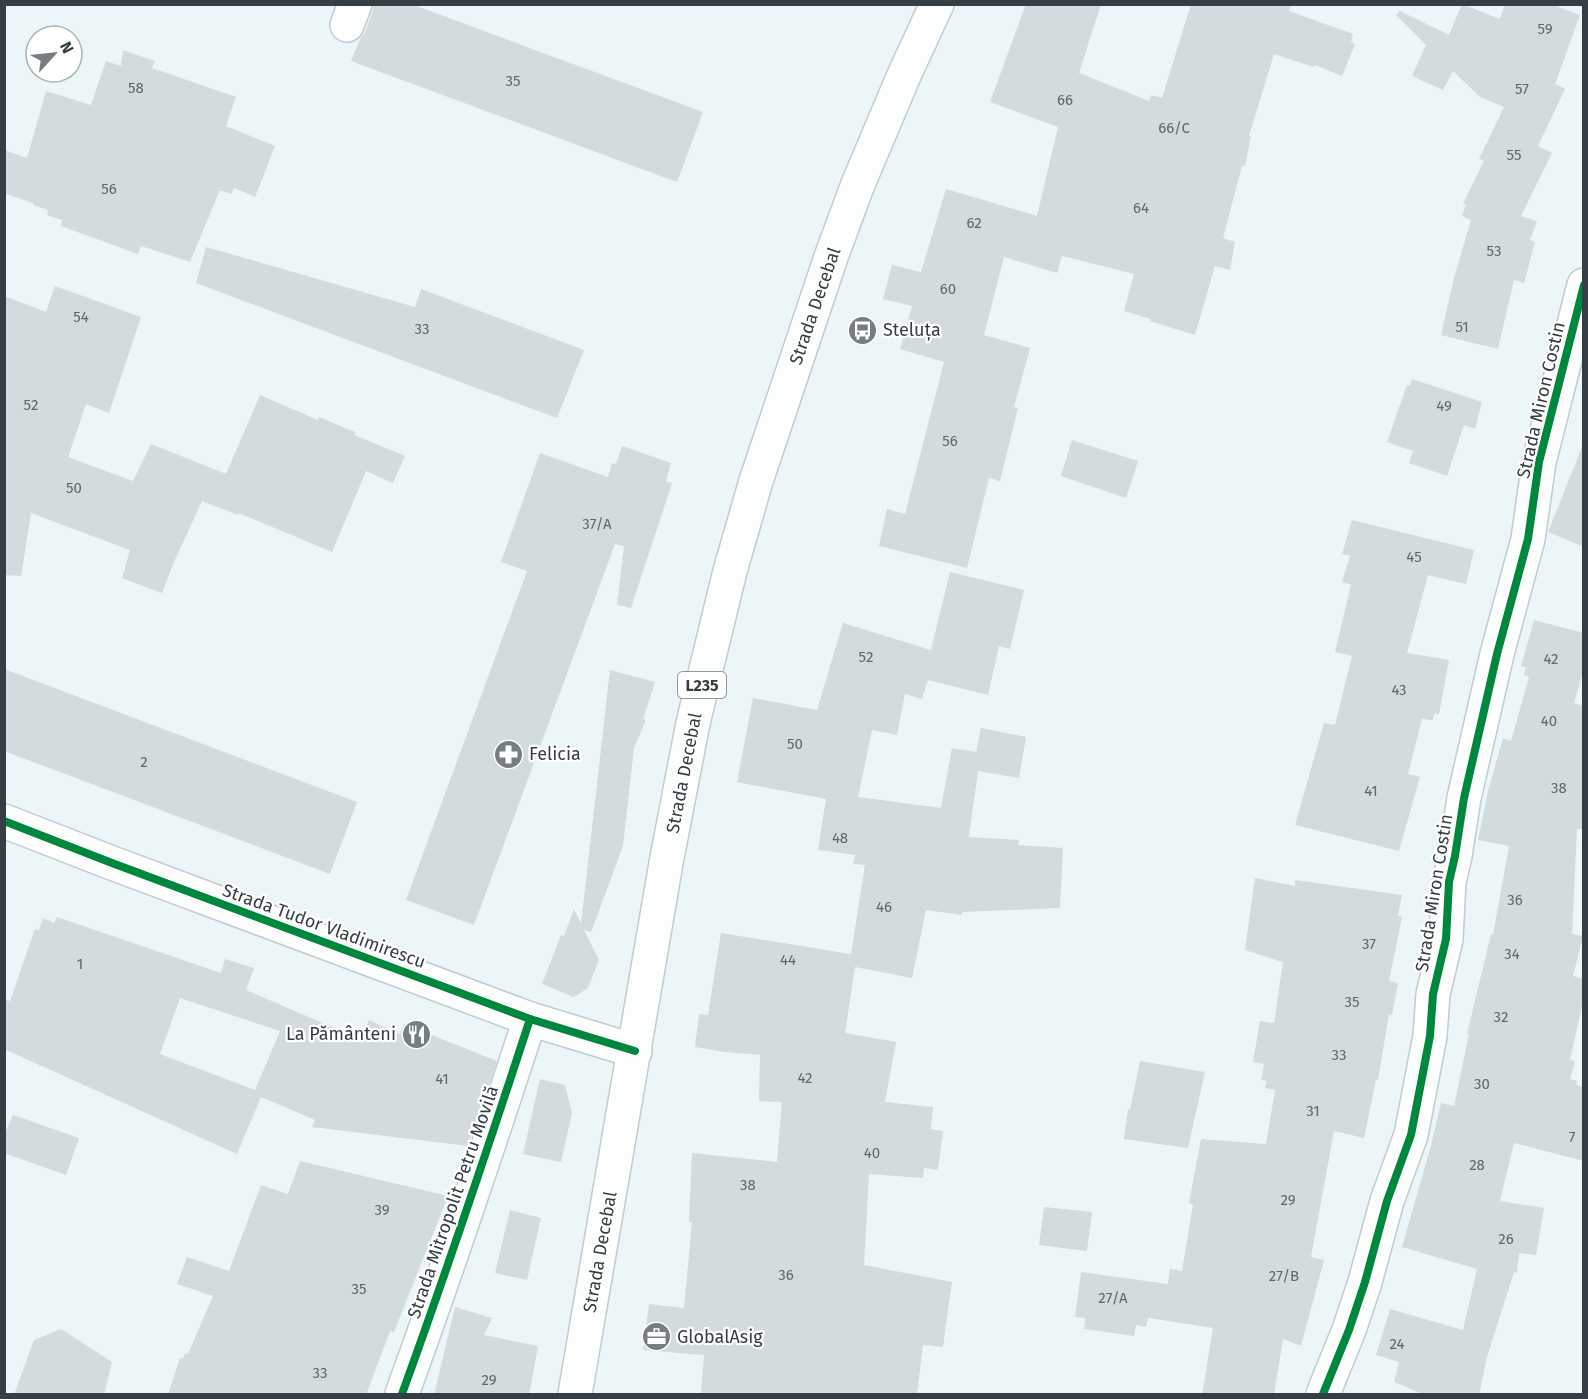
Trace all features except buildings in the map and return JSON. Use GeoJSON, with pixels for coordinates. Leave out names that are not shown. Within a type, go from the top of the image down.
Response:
{"type":"FeatureCollection","features":[{"type":"Feature","properties":{"kind":"street","name":"Strada Decebal"},"geometry":{"type":"LineString","coordinates":[[575,1395],[664,875],[693,723],[730,571],[756,480],[831,257],[858,184],[937,4]]}},
{"type":"Feature","properties":{"kind":"street","name":"Strada Miron Costin"},"geometry":{"type":"LineString","coordinates":[[1323,1395],[1349,1330],[1387,1202],[1411,1135],[1430,1036],[1433,994],[1446,939],[1449,882],[1464,798],[1497,654],[1528,539],[1539,462],[1584,285]]}},
{"type":"Feature","properties":{"kind":"street","name":"Strada Tudor Vladimirescu"},"geometry":{"type":"LineString","coordinates":[[4,821],[530,1018],[635,1051]]}},
{"type":"Feature","properties":{"kind":"street","name":"Strada Mitropolit Petru Movilă"},"geometry":{"type":"LineString","coordinates":[[402,1395],[493,1135],[530,1018]]}},
{"type":"Feature","properties":{"kind":"cycle path"},"geometry":{"type":"LineString","coordinates":[[1323,1394],[1349,1330],[1387,1201],[1411,1135],[1430,1036],[1433,994],[1446,939],[1449,882],[1464,798],[1497,654],[1528,539],[1539,462],[1584,285]]}},
{"type":"Feature","properties":{"kind":"cycle path"},"geometry":{"type":"LineString","coordinates":[[4,821],[530,1019],[635,1051]]}},
{"type":"Feature","properties":{"kind":"cycle path"},"geometry":{"type":"LineString","coordinates":[[402,1394],[468,1207],[530,1019]]}},
{"type":"Feature","properties":{"kind":"place","name":"Steluța"},"geometry":{"type":"Point","coordinates":[862,330]}},
{"type":"Feature","properties":{"kind":"place","name":"Felicia"},"geometry":{"type":"Point","coordinates":[508,754]}},
{"type":"Feature","properties":{"kind":"place","name":"La Pământeni"},"geometry":{"type":"Point","coordinates":[417,1034]}},
{"type":"Feature","properties":{"kind":"place","name":"GlobalAsig"},"geometry":{"type":"Point","coordinates":[656,1337]}}]}
